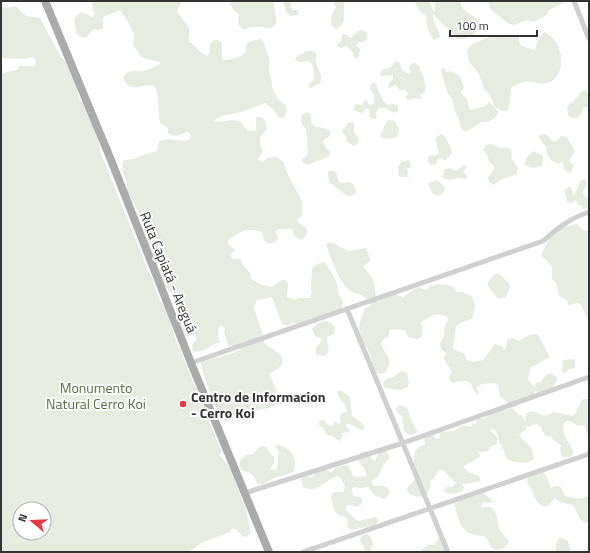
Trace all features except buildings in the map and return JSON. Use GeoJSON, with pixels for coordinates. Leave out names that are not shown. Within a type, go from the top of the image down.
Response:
{"type":"FeatureCollection","features":[{"type":"Feature","properties":{"kind":"main road","name":"Ruta Capiatá - Areguá"},"geometry":{"type":"LineString","coordinates":[[45,1],[111,160],[191,363],[245,492],[268,552]]}},
{"type":"Feature","properties":{"kind":"street"},"geometry":{"type":"LineString","coordinates":[[574,1],[589,39]]}},
{"type":"Feature","properties":{"kind":"street"},"geometry":{"type":"LineString","coordinates":[[191,363],[543,241],[560,226],[575,217],[589,212]]}},
{"type":"Feature","properties":{"kind":"street"},"geometry":{"type":"LineString","coordinates":[[347,309],[448,552]]}},
{"type":"Feature","properties":{"kind":"street"},"geometry":{"type":"LineString","coordinates":[[245,492],[403,443],[589,377]]}},
{"type":"Feature","properties":{"kind":"street"},"geometry":{"type":"LineString","coordinates":[[303,552],[589,454]]}},
{"type":"Feature","properties":{"kind":"green space"},"geometry":{"type":"Polygon","coordinates":[[[92,1],[182,1],[177,11],[189,28],[189,42],[207,56],[210,52],[210,44],[214,40],[218,40],[222,43],[222,57],[224,60],[241,56],[246,52],[246,45],[249,42],[261,39],[264,43],[270,62],[269,68],[273,90],[279,100],[286,105],[287,111],[285,115],[283,118],[278,117],[273,109],[265,103],[241,112],[222,116],[213,121],[219,122],[234,120],[240,122],[249,131],[256,131],[256,117],[261,117],[265,120],[267,129],[260,139],[260,144],[263,151],[258,160],[263,162],[266,159],[275,156],[284,163],[287,173],[303,203],[302,216],[297,220],[306,228],[308,232],[301,240],[294,236],[292,229],[279,229],[275,231],[278,238],[276,242],[268,244],[264,241],[262,232],[253,230],[245,231],[228,240],[228,244],[235,250],[230,255],[233,259],[241,259],[243,265],[251,274],[250,278],[262,285],[272,287],[282,280],[285,280],[288,283],[287,297],[295,300],[299,298],[310,298],[312,293],[312,269],[317,264],[324,262],[334,277],[338,286],[338,293],[343,302],[342,308],[332,315],[310,319],[302,323],[292,323],[287,326],[282,324],[272,297],[257,300],[254,308],[264,342],[279,353],[283,363],[278,369],[269,374],[278,393],[282,396],[279,404],[275,404],[273,407],[258,410],[249,415],[229,417],[225,419],[220,418],[201,366],[201,362],[233,353],[241,349],[238,346],[228,346],[224,332],[225,328],[221,325],[218,332],[220,343],[201,351],[193,351],[193,344],[197,339],[195,335],[185,336],[179,317],[177,298],[163,284],[148,251],[141,217],[127,191],[127,182],[123,173],[122,164],[124,160],[134,159],[157,151],[159,141],[168,139],[185,141],[190,139],[191,134],[187,132],[176,136],[168,133],[168,128],[160,123],[158,99],[154,86],[133,87],[126,83],[123,78],[129,72],[143,71],[155,67],[161,63],[141,57],[133,45],[134,35],[120,10],[106,15],[103,18],[103,28],[98,30],[93,29],[86,38],[77,35],[74,20],[79,13],[83,12],[92,17],[95,14],[92,1]]]}},
{"type":"Feature","properties":{"kind":"green space"},"geometry":{"type":"Polygon","coordinates":[[[228,1],[273,1],[276,15],[276,23],[274,27],[251,27],[244,30],[239,25],[239,14],[233,10],[228,1]]]}},
{"type":"Feature","properties":{"kind":"green space"},"geometry":{"type":"Polygon","coordinates":[[[283,1],[290,1],[292,10],[297,10],[299,15],[290,16],[286,12],[283,1]]]}},
{"type":"Feature","properties":{"kind":"green space"},"geometry":{"type":"Polygon","coordinates":[[[333,1],[343,1],[344,5],[344,21],[337,29],[332,26],[331,23],[332,14],[336,8],[333,1]]]}},
{"type":"Feature","properties":{"kind":"green space"},"geometry":{"type":"Polygon","coordinates":[[[414,1],[429,1],[434,13],[436,1],[460,1],[464,10],[477,20],[477,30],[468,37],[461,39],[458,38],[454,36],[434,14],[434,21],[440,37],[434,40],[429,32],[426,15],[420,12],[414,1]]]}},
{"type":"Feature","properties":{"kind":"green space"},"geometry":{"type":"Polygon","coordinates":[[[487,1],[568,1],[549,10],[547,15],[534,22],[526,20],[515,25],[509,24],[491,10],[487,1]]]}},
{"type":"Feature","properties":{"kind":"green space","name":"Monumento Natural Cerro Koi"},"geometry":{"type":"Polygon","coordinates":[[[1,6],[7,8],[16,6],[26,16],[40,18],[61,57],[68,63],[76,79],[79,99],[93,113],[101,154],[160,299],[166,307],[175,337],[222,453],[219,454],[230,468],[246,510],[251,533],[246,537],[242,536],[237,530],[232,528],[230,532],[201,543],[189,552],[1,552],[1,75],[3,73],[17,70],[20,66],[35,66],[36,61],[33,57],[25,59],[1,58],[1,6]]]}},
{"type":"Feature","properties":{"kind":"green space"},"geometry":{"type":"Polygon","coordinates":[[[363,30],[367,33],[367,38],[364,42],[359,42],[356,46],[360,49],[358,59],[354,57],[353,52],[346,46],[341,48],[337,46],[337,44],[340,43],[343,34],[348,35],[351,38],[358,31],[363,30]]]}},
{"type":"Feature","properties":{"kind":"green space"},"geometry":{"type":"Polygon","coordinates":[[[544,32],[555,41],[559,48],[561,56],[560,71],[550,82],[525,82],[511,88],[509,106],[507,111],[502,111],[494,106],[492,98],[491,100],[490,95],[484,89],[479,74],[469,62],[467,52],[469,47],[472,44],[487,38],[510,34],[519,37],[521,46],[535,50],[538,40],[544,32]]]}},
{"type":"Feature","properties":{"kind":"green space"},"geometry":{"type":"Polygon","coordinates":[[[305,51],[313,51],[316,53],[316,64],[321,76],[320,83],[311,88],[309,88],[309,83],[313,81],[314,76],[312,65],[309,61],[300,62],[295,60],[297,56],[305,51]]]}},
{"type":"Feature","properties":{"kind":"green space"},"geometry":{"type":"Polygon","coordinates":[[[396,61],[400,63],[402,70],[409,74],[411,72],[409,70],[410,65],[415,63],[419,66],[426,86],[424,93],[420,96],[422,98],[413,98],[412,100],[405,99],[408,94],[405,90],[400,90],[395,85],[390,88],[388,87],[389,83],[393,79],[393,75],[381,76],[380,73],[383,69],[390,68],[396,61]]]}},
{"type":"Feature","properties":{"kind":"green space"},"geometry":{"type":"Polygon","coordinates":[[[444,68],[447,72],[450,71],[460,76],[464,88],[461,92],[463,96],[466,97],[470,110],[485,106],[489,102],[499,112],[496,117],[488,122],[482,122],[467,131],[464,131],[461,128],[452,99],[448,94],[441,72],[441,69],[444,68]]]}},
{"type":"Feature","properties":{"kind":"green space"},"geometry":{"type":"Polygon","coordinates":[[[373,82],[377,85],[383,101],[388,105],[393,104],[398,106],[398,111],[394,113],[385,108],[378,108],[376,113],[377,117],[375,119],[370,118],[369,109],[366,108],[364,112],[361,113],[353,110],[356,104],[362,105],[365,100],[367,100],[369,105],[374,104],[374,95],[370,89],[373,82]]]}},
{"type":"Feature","properties":{"kind":"green space"},"geometry":{"type":"Polygon","coordinates":[[[586,90],[588,94],[589,108],[584,107],[580,116],[578,115],[577,118],[568,116],[567,107],[579,96],[580,92],[586,90]]]}},
{"type":"Feature","properties":{"kind":"green space"},"geometry":{"type":"Polygon","coordinates":[[[306,112],[311,115],[312,124],[316,127],[324,128],[331,132],[329,137],[323,141],[326,148],[330,152],[330,156],[307,165],[302,162],[302,159],[307,155],[308,150],[306,129],[301,121],[302,115],[306,112]]]}},
{"type":"Feature","properties":{"kind":"green space"},"geometry":{"type":"Polygon","coordinates":[[[388,120],[395,121],[399,129],[398,136],[384,139],[380,137],[381,132],[384,131],[383,128],[388,120]]]}},
{"type":"Feature","properties":{"kind":"green space"},"geometry":{"type":"Polygon","coordinates":[[[349,122],[354,123],[354,132],[359,141],[354,146],[347,142],[342,131],[349,122]]]}},
{"type":"Feature","properties":{"kind":"green space"},"geometry":{"type":"Polygon","coordinates":[[[443,134],[450,145],[452,153],[445,161],[441,158],[437,160],[437,164],[431,165],[428,162],[428,157],[439,154],[436,137],[443,134]]]}},
{"type":"Feature","properties":{"kind":"green space"},"geometry":{"type":"Polygon","coordinates":[[[544,134],[547,135],[552,141],[556,141],[561,136],[567,137],[575,152],[569,161],[574,165],[571,173],[565,171],[563,161],[558,164],[551,160],[547,155],[546,147],[538,136],[544,134]]]}},
{"type":"Feature","properties":{"kind":"green space"},"geometry":{"type":"Polygon","coordinates":[[[491,144],[500,148],[504,147],[511,149],[513,162],[518,167],[516,175],[502,179],[494,185],[489,182],[488,177],[494,169],[493,165],[489,162],[483,149],[486,145],[491,144]]]}},
{"type":"Feature","properties":{"kind":"green space"},"geometry":{"type":"Polygon","coordinates":[[[534,151],[543,156],[542,166],[533,168],[524,165],[527,157],[534,151]]]}},
{"type":"Feature","properties":{"kind":"green space"},"geometry":{"type":"Polygon","coordinates":[[[409,160],[411,166],[410,168],[407,168],[409,177],[400,177],[398,175],[398,167],[401,162],[409,160]]]}},
{"type":"Feature","properties":{"kind":"green space"},"geometry":{"type":"Polygon","coordinates":[[[463,165],[467,168],[463,171],[468,177],[465,179],[458,178],[450,180],[442,177],[445,169],[449,168],[456,171],[463,165]]]}},
{"type":"Feature","properties":{"kind":"green space"},"geometry":{"type":"Polygon","coordinates":[[[331,170],[336,172],[339,182],[349,182],[353,184],[356,192],[355,194],[347,196],[329,182],[328,172],[331,170]]]}},
{"type":"Feature","properties":{"kind":"green space"},"geometry":{"type":"Polygon","coordinates":[[[584,179],[586,180],[587,186],[584,188],[583,194],[589,200],[589,207],[583,209],[582,205],[579,206],[576,200],[571,204],[567,201],[564,190],[570,186],[574,197],[580,181],[584,179]]]}},
{"type":"Feature","properties":{"kind":"green space"},"geometry":{"type":"Polygon","coordinates":[[[437,180],[445,187],[444,192],[438,196],[432,193],[428,183],[437,180]]]}},
{"type":"Feature","properties":{"kind":"green space"},"geometry":{"type":"Polygon","coordinates":[[[577,224],[583,230],[589,231],[589,322],[581,305],[578,303],[568,305],[567,300],[559,296],[556,283],[552,279],[552,266],[541,255],[554,229],[577,224]]]}},
{"type":"Feature","properties":{"kind":"green space"},"geometry":{"type":"Polygon","coordinates":[[[331,242],[349,251],[366,248],[371,261],[363,266],[373,279],[377,302],[395,294],[403,297],[418,287],[427,290],[431,285],[435,286],[436,284],[453,287],[456,292],[463,292],[472,296],[475,306],[472,319],[462,322],[456,326],[453,346],[454,350],[464,353],[467,360],[473,362],[483,360],[495,344],[502,346],[504,350],[506,349],[507,340],[513,338],[518,341],[530,335],[538,335],[550,357],[530,368],[528,379],[535,388],[535,384],[541,382],[543,378],[550,373],[558,378],[552,389],[537,394],[536,391],[514,407],[508,405],[500,396],[498,386],[495,383],[482,384],[476,387],[479,393],[478,395],[466,381],[452,383],[449,378],[451,370],[443,358],[447,354],[441,349],[440,344],[444,335],[445,325],[448,321],[447,316],[439,314],[433,315],[421,322],[423,331],[422,336],[418,339],[409,338],[404,330],[390,329],[388,337],[381,343],[389,360],[388,367],[386,372],[381,374],[377,373],[359,332],[360,322],[365,308],[370,306],[372,302],[361,295],[352,292],[345,286],[332,262],[326,244],[331,242]]]}},
{"type":"Feature","properties":{"kind":"green space"},"geometry":{"type":"Polygon","coordinates":[[[498,273],[509,283],[510,288],[506,297],[501,299],[497,298],[488,286],[488,281],[498,273]]]}},
{"type":"Feature","properties":{"kind":"green space"},"geometry":{"type":"Polygon","coordinates":[[[324,321],[332,324],[335,329],[334,334],[327,337],[328,352],[327,355],[323,356],[316,354],[316,347],[320,344],[322,339],[315,336],[312,329],[317,324],[324,321]]]}},
{"type":"Feature","properties":{"kind":"green space"},"geometry":{"type":"Polygon","coordinates":[[[563,360],[575,360],[575,368],[569,369],[567,372],[562,373],[563,360]]]}},
{"type":"Feature","properties":{"kind":"green space"},"geometry":{"type":"Polygon","coordinates":[[[402,371],[407,373],[409,382],[408,387],[400,390],[385,388],[383,384],[387,379],[402,371]]]}},
{"type":"Feature","properties":{"kind":"green space"},"geometry":{"type":"Polygon","coordinates":[[[337,391],[342,391],[350,397],[352,416],[364,425],[364,430],[346,424],[350,430],[349,432],[342,433],[341,440],[339,441],[331,435],[328,436],[319,425],[321,420],[326,421],[326,423],[330,426],[333,425],[335,421],[339,424],[341,422],[341,414],[347,412],[337,391]]]}},
{"type":"Feature","properties":{"kind":"green space"},"geometry":{"type":"Polygon","coordinates":[[[583,399],[588,399],[589,402],[589,440],[585,426],[578,426],[570,421],[566,421],[563,425],[565,437],[574,453],[571,457],[562,457],[560,451],[561,445],[553,440],[551,436],[546,436],[541,427],[537,424],[528,427],[526,424],[526,430],[519,434],[522,439],[532,448],[534,459],[524,463],[507,459],[502,446],[499,443],[498,435],[494,429],[490,430],[497,437],[497,444],[490,447],[488,451],[479,452],[480,456],[478,458],[464,466],[464,468],[470,473],[479,476],[481,481],[462,484],[464,488],[461,492],[452,494],[448,493],[443,491],[447,487],[452,487],[456,483],[443,470],[439,470],[430,481],[431,486],[426,495],[417,497],[409,494],[407,489],[416,478],[414,455],[418,448],[425,444],[424,437],[433,435],[436,439],[440,438],[440,433],[442,432],[454,431],[462,425],[471,427],[473,423],[477,424],[476,422],[478,419],[485,418],[491,413],[512,408],[519,415],[522,415],[525,422],[526,414],[531,411],[542,415],[547,415],[553,412],[573,416],[583,399]]]}},
{"type":"Feature","properties":{"kind":"green space"},"geometry":{"type":"Polygon","coordinates":[[[399,405],[408,410],[417,432],[413,435],[404,431],[402,416],[398,414],[396,408],[399,405]]]}},
{"type":"Feature","properties":{"kind":"green space"},"geometry":{"type":"Polygon","coordinates":[[[277,445],[286,448],[292,454],[295,462],[294,472],[274,478],[263,484],[258,484],[250,473],[241,469],[240,461],[246,455],[253,454],[258,448],[262,446],[267,447],[269,452],[274,457],[274,462],[270,470],[276,469],[279,453],[276,447],[277,445]]]}},
{"type":"Feature","properties":{"kind":"green space"},"geometry":{"type":"Polygon","coordinates":[[[383,450],[387,452],[389,458],[377,477],[371,482],[374,486],[384,486],[388,488],[390,493],[383,499],[374,495],[368,487],[354,487],[352,489],[353,496],[361,497],[362,502],[360,506],[356,507],[347,505],[346,510],[355,519],[360,521],[376,517],[378,521],[376,525],[352,530],[348,528],[347,518],[336,513],[331,496],[334,492],[344,492],[345,487],[341,478],[337,476],[313,489],[303,487],[301,479],[305,476],[314,476],[315,471],[325,467],[327,471],[332,472],[335,468],[345,465],[349,467],[353,476],[367,476],[364,468],[358,460],[360,453],[365,451],[370,453],[371,458],[375,461],[379,452],[383,450]]]}},
{"type":"Feature","properties":{"kind":"green space"},"geometry":{"type":"Polygon","coordinates":[[[537,470],[546,474],[551,488],[556,486],[561,487],[565,496],[584,498],[589,495],[589,523],[585,523],[580,519],[573,505],[559,502],[555,498],[549,505],[544,507],[540,505],[534,497],[527,479],[537,470]]]}},
{"type":"Feature","properties":{"kind":"green space"},"geometry":{"type":"Polygon","coordinates":[[[483,493],[491,499],[492,503],[483,502],[481,507],[491,507],[497,517],[500,530],[509,541],[507,546],[502,549],[495,550],[491,547],[486,537],[467,532],[458,518],[454,502],[457,503],[460,499],[483,493]]]}},
{"type":"Feature","properties":{"kind":"green space"},"geometry":{"type":"Polygon","coordinates":[[[365,534],[370,536],[373,542],[371,551],[376,552],[366,552],[360,540],[365,534]]]}},
{"type":"Feature","properties":{"kind":"green space"},"geometry":{"type":"Polygon","coordinates":[[[440,537],[448,552],[419,552],[428,545],[433,545],[440,537]]]}},
{"type":"Feature","properties":{"kind":"green space"},"geometry":{"type":"Polygon","coordinates":[[[559,537],[568,541],[571,552],[555,552],[559,537]]]}},
{"type":"Feature","properties":{"kind":"place","name":"Centro de Informacion - Cerro Koi"},"geometry":{"type":"Point","coordinates":[183,404]}}]}
